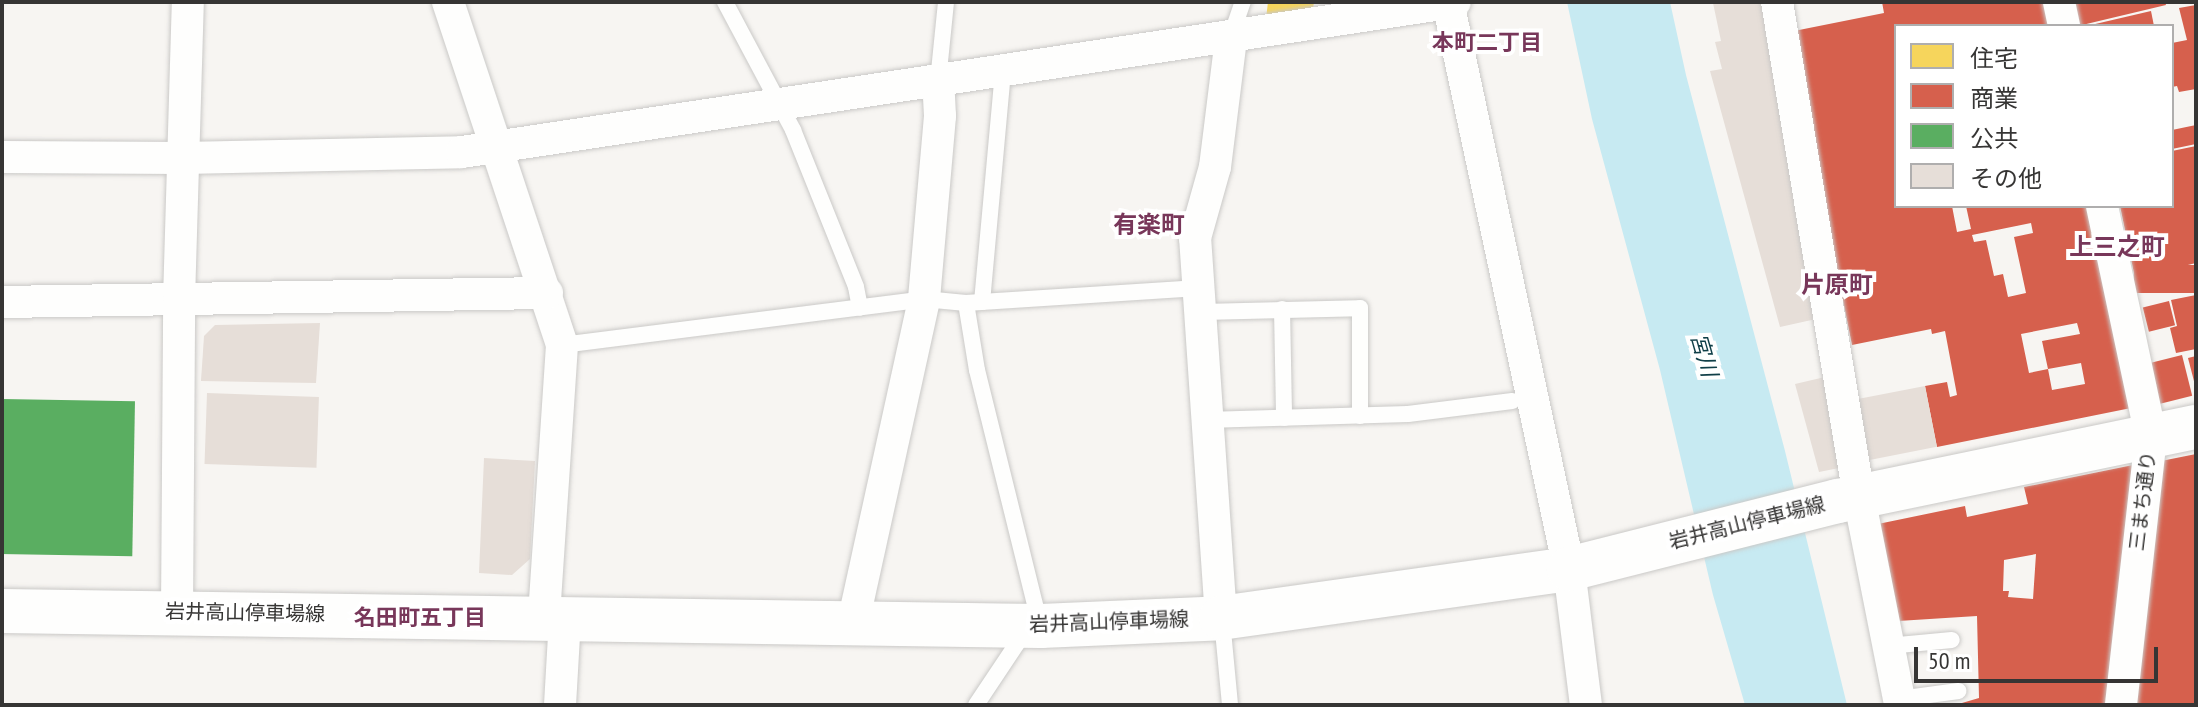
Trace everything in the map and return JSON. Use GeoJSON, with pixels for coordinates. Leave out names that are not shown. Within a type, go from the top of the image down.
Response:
{"type":"FeatureCollection","features":[{"type":"Feature","properties":{"kind":"main road","name":"岩井高山停車場線"},"geometry":{"type":"LineString","coordinates":[[2,611],[1035,626],[1221,618],[1569,569],[1848,499],[2196,427]]}},
{"type":"Feature","properties":{"kind":"street"},"geometry":{"type":"LineString","coordinates":[[177,612],[179,300],[188,2]]}},
{"type":"Feature","properties":{"kind":"street"},"geometry":{"type":"LineString","coordinates":[[448,2],[562,345],[554,619],[560,705]]}},
{"type":"Feature","properties":{"kind":"street"},"geometry":{"type":"LineString","coordinates":[[1777,2],[1848,499],[1888,646],[1899,702]]}},
{"type":"Feature","properties":{"kind":"street"},"geometry":{"type":"LineString","coordinates":[[2059,2],[2064,24]]}},
{"type":"Feature","properties":{"kind":"street"},"geometry":{"type":"LineString","coordinates":[[2,157],[183,158],[462,152],[1451,3],[1569,569],[1586,705]]}},
{"type":"Feature","properties":{"kind":"street"},"geometry":{"type":"LineString","coordinates":[[1221,618],[1195,238],[1215,167],[1231,38]]}},
{"type":"Feature","properties":{"kind":"street"},"geometry":{"type":"LineString","coordinates":[[853,623],[924,299],[940,116],[938,81]]}},
{"type":"Feature","properties":{"kind":"street","name":"三まち通り"},"geometry":{"type":"LineString","coordinates":[[2102,208],[2151,437],[2121,705]]}},
{"type":"Feature","properties":{"kind":"street"},"geometry":{"type":"LineString","coordinates":[[2,302],[547,293]]}},
{"type":"Feature","properties":{"kind":"lane"},"geometry":{"type":"LineString","coordinates":[[725,2],[793,130],[851,273],[860,308]]}},
{"type":"Feature","properties":{"kind":"lane"},"geometry":{"type":"LineString","coordinates":[[938,81],[946,2]]}},
{"type":"Feature","properties":{"kind":"lane"},"geometry":{"type":"LineString","coordinates":[[1231,38],[1243,2]]}},
{"type":"Feature","properties":{"kind":"lane"},"geometry":{"type":"LineString","coordinates":[[976,705],[1035,626],[977,370],[974,302],[1003,71]]}},
{"type":"Feature","properties":{"kind":"lane"},"geometry":{"type":"LineString","coordinates":[[562,345],[924,299],[974,302],[1200,300],[1282,309],[1360,308],[1360,416]]}},
{"type":"Feature","properties":{"kind":"lane"},"geometry":{"type":"LineString","coordinates":[[1282,309],[1284,418]]}},
{"type":"Feature","properties":{"kind":"lane"},"geometry":{"type":"LineString","coordinates":[[1206,420],[1436,413],[1512,401]]}},
{"type":"Feature","properties":{"kind":"lane"},"geometry":{"type":"LineString","coordinates":[[1221,618],[1230,705]]}},
{"type":"Feature","properties":{"kind":"lane"},"geometry":{"type":"LineString","coordinates":[[1888,646],[1952,640]]}},
{"type":"Feature","properties":{"kind":"lane"},"geometry":{"type":"LineString","coordinates":[[1899,702],[1958,691]]}},
{"type":"Feature","properties":{"kind":"water","name":"宮川"},"geometry":{"type":"Polygon","coordinates":[[[1567,2],[1670,2],[1847,705],[1745,705],[1713,595],[1660,370],[1592,119],[1567,2]]]}},
{"type":"Feature","properties":{"kind":"building: 住宅"},"geometry":{"type":"Polygon","coordinates":[[[1268,2],[1314,2],[1312,15],[1266,19],[1268,2]]]}},
{"type":"Feature","properties":{"kind":"building: 商業"},"geometry":{"type":"Polygon","coordinates":[[[1882,2],[2049,2],[2053,24],[1894,24],[1894,208],[1952,208],[1957,232],[1971,229],[1966,208],[2090,208],[2131,408],[1937,447],[1925,386],[1947,382],[1950,397],[1957,395],[1945,331],[1932,334],[1931,329],[1852,345],[1789,32],[1884,13],[1882,2]],[[2031,223],[1972,235],[1974,242],[1986,240],[1994,276],[2003,274],[2008,297],[2026,293],[2014,237],[2033,233],[2031,223]],[[2077,323],[2021,334],[2029,373],[2048,369],[2042,341],[2080,334],[2077,323]],[[2081,363],[2048,369],[2052,390],[2085,384],[2081,363]]]}},
{"type":"Feature","properties":{"kind":"building: 商業"},"geometry":{"type":"Polygon","coordinates":[[[2072,2],[2165,2],[2166,5],[2086,24],[2078,24],[2072,2]]]}},
{"type":"Feature","properties":{"kind":"building: 商業"},"geometry":{"type":"Polygon","coordinates":[[[2196,5],[2196,89],[2179,92],[2177,86],[2174,87],[2174,43],[2187,40],[2179,8],[2196,5]]]}},
{"type":"Feature","properties":{"kind":"building: 商業"},"geometry":{"type":"Polygon","coordinates":[[[2151,11],[2154,24],[2095,24],[2151,11]]]}},
{"type":"Feature","properties":{"kind":"building: 商業"},"geometry":{"type":"Polygon","coordinates":[[[2196,125],[2196,144],[2174,149],[2174,130],[2196,125]]]}},
{"type":"Feature","properties":{"kind":"building: 商業"},"geometry":{"type":"Polygon","coordinates":[[[2196,146],[2196,263],[2135,278],[2120,208],[2174,208],[2174,151],[2196,146]]]}},
{"type":"Feature","properties":{"kind":"building: 商業"},"geometry":{"type":"Polygon","coordinates":[[[2134,265],[2196,265],[2196,293],[2134,293],[2134,265]]]}},
{"type":"Feature","properties":{"kind":"building: 商業"},"geometry":{"type":"Polygon","coordinates":[[[2196,295],[2196,349],[2176,353],[2170,328],[2177,326],[2171,300],[2196,295]]]}},
{"type":"Feature","properties":{"kind":"building: 商業"},"geometry":{"type":"Polygon","coordinates":[[[2169,301],[2175,325],[2149,332],[2143,308],[2169,301]]]}},
{"type":"Feature","properties":{"kind":"building: 商業"},"geometry":{"type":"Polygon","coordinates":[[[2182,355],[2192,396],[2155,405],[2145,364],[2182,355]]]}},
{"type":"Feature","properties":{"kind":"building: 商業"},"geometry":{"type":"Polygon","coordinates":[[[2196,356],[2196,385],[2195,385],[2188,358],[2196,356]]]}},
{"type":"Feature","properties":{"kind":"building: 商業"},"geometry":{"type":"Polygon","coordinates":[[[2196,454],[2196,705],[2126,705],[2156,462],[2196,454]]]}},
{"type":"Feature","properties":{"kind":"building: 商業"},"geometry":{"type":"Polygon","coordinates":[[[2133,465],[2109,705],[1955,705],[1979,698],[1977,616],[1898,621],[1878,524],[1965,506],[1967,517],[2028,504],[2024,487],[2133,465]],[[2036,554],[2004,560],[2003,591],[2009,591],[2008,597],[2033,599],[2036,554]]]}},
{"type":"Feature","properties":{"kind":"building: 公共"},"geometry":{"type":"Polygon","coordinates":[[[2,399],[135,401],[132,556],[2,554],[2,399]]]}},
{"type":"Feature","properties":{"kind":"building: その他"},"geometry":{"type":"Polygon","coordinates":[[[1761,2],[1816,319],[1780,327],[1710,71],[1722,69],[1715,42],[1721,41],[1713,3],[1761,2]]]}},
{"type":"Feature","properties":{"kind":"building: その他"},"geometry":{"type":"Polygon","coordinates":[[[320,323],[316,383],[201,381],[204,336],[215,325],[320,323]]]}},
{"type":"Feature","properties":{"kind":"building: その他"},"geometry":{"type":"Polygon","coordinates":[[[1825,377],[1844,467],[1819,472],[1795,384],[1825,377]]]}},
{"type":"Feature","properties":{"kind":"building: その他"},"geometry":{"type":"Polygon","coordinates":[[[1925,386],[1937,447],[1867,460],[1855,400],[1925,386]]]}},
{"type":"Feature","properties":{"kind":"building: その他"},"geometry":{"type":"Polygon","coordinates":[[[207,393],[319,397],[316,468],[205,464],[207,393]]]}},
{"type":"Feature","properties":{"kind":"building: その他"},"geometry":{"type":"Polygon","coordinates":[[[484,458],[535,461],[530,559],[512,575],[479,573],[484,458]]]}},
{"type":"Feature","properties":{"kind":"district","name":"本町二丁目"},"geometry":{"type":"Point","coordinates":[1487,43]}},
{"type":"Feature","properties":{"kind":"district","name":"有楽町"},"geometry":{"type":"Point","coordinates":[1149,225]}},
{"type":"Feature","properties":{"kind":"district","name":"上三之町"},"geometry":{"type":"Point","coordinates":[2117,247]}},
{"type":"Feature","properties":{"kind":"district","name":"片原町"},"geometry":{"type":"Point","coordinates":[1837,285]}},
{"type":"Feature","properties":{"kind":"district","name":"名田町五丁目"},"geometry":{"type":"Point","coordinates":[420,618]}}]}
